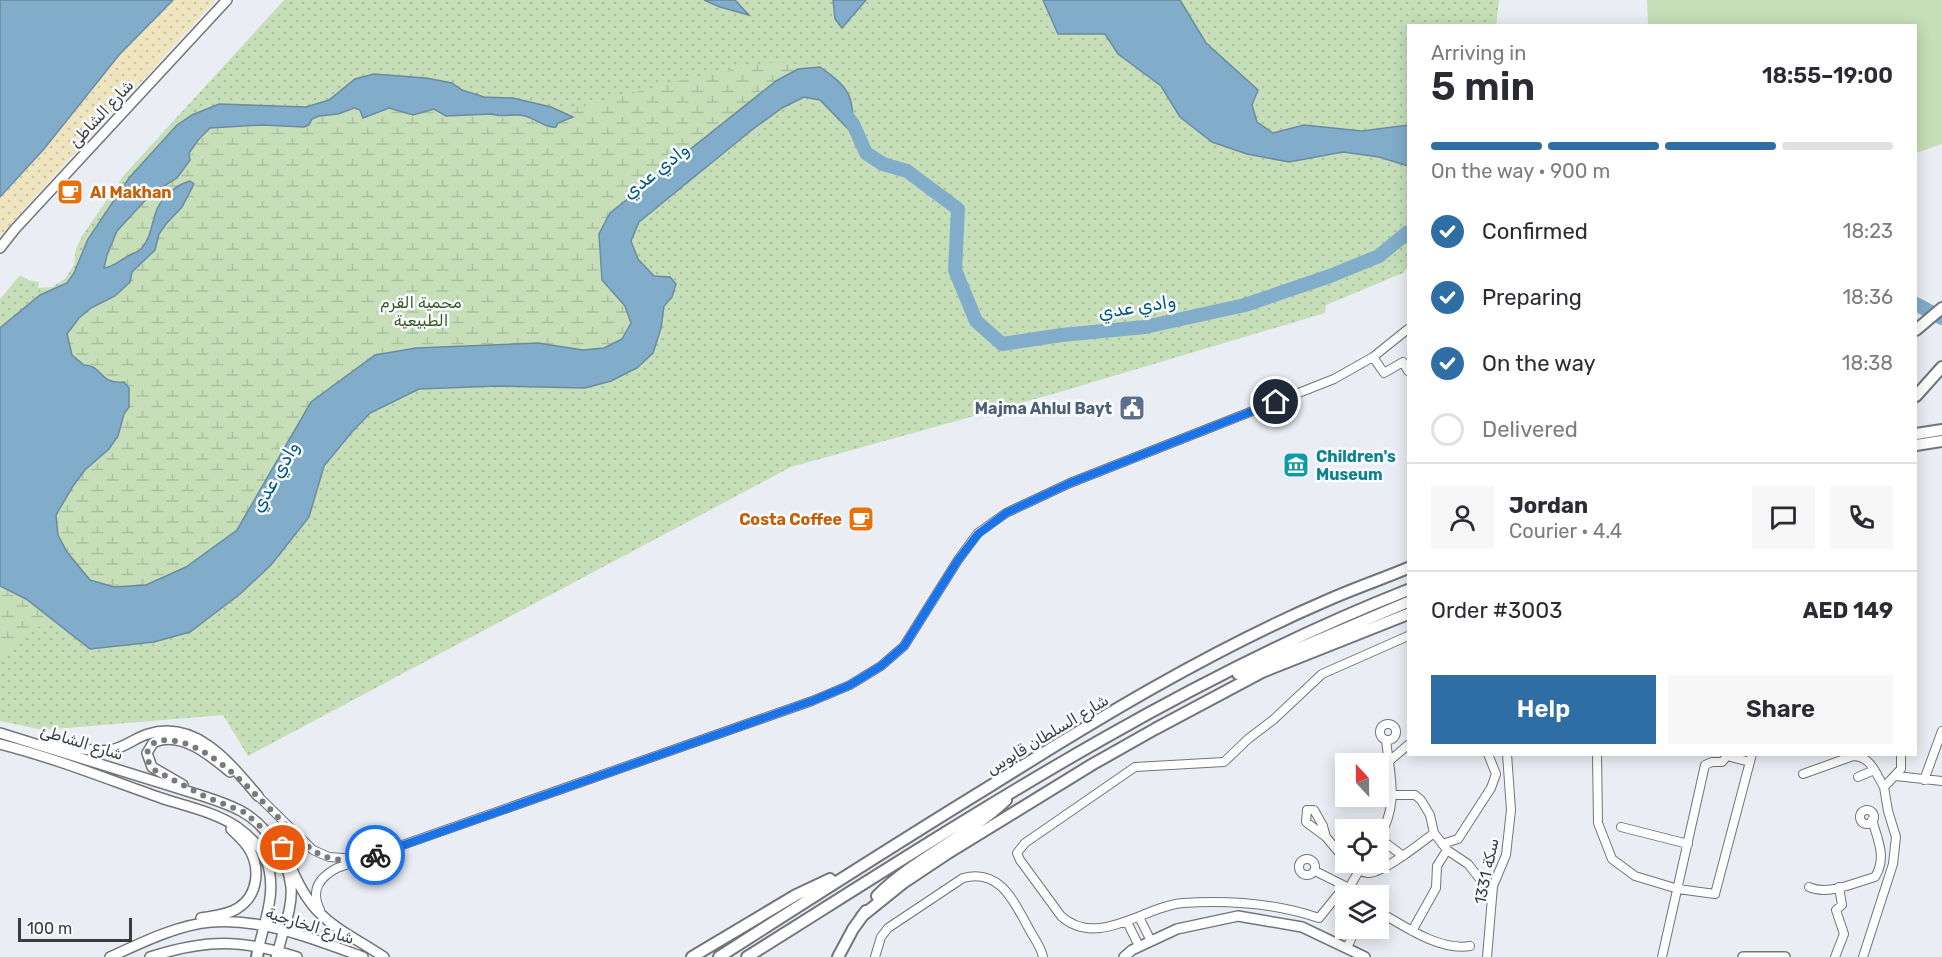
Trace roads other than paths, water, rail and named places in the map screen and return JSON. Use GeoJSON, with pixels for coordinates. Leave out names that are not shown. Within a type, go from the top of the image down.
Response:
{"type":"FeatureCollection","features":[{"type":"Feature","properties":{"kind":"highway"},"geometry":{"type":"LineString","coordinates":[[1917,329],[1942,308]]}},
{"type":"Feature","properties":{"kind":"highway"},"geometry":{"type":"LineString","coordinates":[[1917,395],[1942,367]]}},
{"type":"Feature","properties":{"kind":"highway"},"geometry":{"type":"LineString","coordinates":[[1917,434],[1942,430]]}},
{"type":"Feature","properties":{"kind":"highway"},"geometry":{"type":"LineString","coordinates":[[1917,445],[1942,441]]}},
{"type":"Feature","properties":{"kind":"highway","name":"شارع السلطان قابوس"},"geometry":{"type":"LineString","coordinates":[[718,957],[1065,739],[1169,680],[1264,630],[1407,568]]}},
{"type":"Feature","properties":{"kind":"highway","name":"شارع السلطان قابوس"},"geometry":{"type":"LineString","coordinates":[[747,957],[1022,784],[1160,706],[1274,648],[1407,590]]}},
{"type":"Feature","properties":{"kind":"highway"},"geometry":{"type":"LineString","coordinates":[[1160,706],[1407,602]]}},
{"type":"Feature","properties":{"kind":"highway"},"geometry":{"type":"LineString","coordinates":[[862,916],[903,884],[948,854],[1093,764],[1145,735],[1262,672],[1407,614]]}},
{"type":"Feature","properties":{"kind":"highway"},"geometry":{"type":"LineString","coordinates":[[838,957],[862,916],[890,883],[988,817],[1022,784]]}},
{"type":"Feature","properties":{"kind":"highway"},"geometry":{"type":"LineString","coordinates":[[692,957],[796,895],[863,864]]}},
{"type":"Feature","properties":{"kind":"main road","name":"شارع الشاطئ"},"geometry":{"type":"LineString","coordinates":[[0,248],[22,221],[227,0]]}},
{"type":"Feature","properties":{"kind":"main road"},"geometry":{"type":"LineString","coordinates":[[22,739],[109,750],[159,731],[188,734],[202,740],[221,755],[258,796]]}},
{"type":"Feature","properties":{"kind":"main road","name":"شارع الشاطئ"},"geometry":{"type":"LineString","coordinates":[[0,733],[206,797],[244,812],[266,831],[279,850],[291,887],[278,954]]}},
{"type":"Feature","properties":{"kind":"main road"},"geometry":{"type":"LineString","coordinates":[[206,797],[152,767],[147,758],[149,747],[157,741],[168,740],[188,744],[215,759],[258,796]]}},
{"type":"Feature","properties":{"kind":"main road","name":"شارع الشاطئ"},"geometry":{"type":"LineString","coordinates":[[0,744],[220,818],[242,831],[257,844],[264,855],[272,882],[271,897],[258,952]]}},
{"type":"Feature","properties":{"kind":"main road"},"geometry":{"type":"LineString","coordinates":[[163,935],[196,919],[236,910],[250,898],[256,877],[255,861],[248,847],[220,818]]}},
{"type":"Feature","properties":{"kind":"main road"},"geometry":{"type":"LineString","coordinates":[[266,831],[283,848],[310,905],[327,922],[384,957]]}},
{"type":"Feature","properties":{"kind":"main road"},"geometry":{"type":"LineString","coordinates":[[1124,957],[1139,946],[1177,929],[1238,916],[1302,927],[1365,957]]}},
{"type":"Feature","properties":{"kind":"main road","name":"شارع الخارجية"},"geometry":{"type":"LineString","coordinates":[[110,957],[163,935],[209,922],[248,922],[264,925],[363,957]]}},
{"type":"Feature","properties":{"kind":"main road","name":"شارع الخارجية"},"geometry":{"type":"LineString","coordinates":[[150,957],[178,948],[230,943],[258,952],[297,957]]}},
{"type":"Feature","properties":{"kind":"main road"},"geometry":{"type":"LineString","coordinates":[[1743,957],[1785,957]]}},
{"type":"Feature","properties":{"kind":"street"},"geometry":{"type":"LineString","coordinates":[[337,928],[317,904],[318,884],[331,871],[812,701],[850,685],[881,666],[904,646],[958,560],[978,534],[1006,513],[1070,483],[1334,379],[1373,357],[1407,330]]}},
{"type":"Feature","properties":{"kind":"street"},"geometry":{"type":"LineString","coordinates":[[1373,357],[1384,372],[1403,362],[1407,369]]}},
{"type":"Feature","properties":{"kind":"street"},"geometry":{"type":"LineString","coordinates":[[1335,900],[1319,918],[1259,903],[1182,903],[1162,906],[1113,927],[1081,926],[1067,921],[1017,853],[1019,849],[1135,767],[1224,762],[1322,674],[1407,636]]}},
{"type":"Feature","properties":{"kind":"street"},"geometry":{"type":"LineString","coordinates":[[1924,780],[1942,731]]}},
{"type":"Feature","properties":{"kind":"street"},"geometry":{"type":"LineString","coordinates":[[1386,740],[1387,753]]}},
{"type":"Feature","properties":{"kind":"street"},"geometry":{"type":"LineString","coordinates":[[1389,761],[1407,746]]}},
{"type":"Feature","properties":{"kind":"street"},"geometry":{"type":"LineString","coordinates":[[1412,931],[1436,888],[1437,866],[1445,847],[1458,839],[1491,788],[1496,774],[1489,756]]}},
{"type":"Feature","properties":{"kind":"street","name":"سكة 1331"},"geometry":{"type":"LineString","coordinates":[[1487,957],[1493,886],[1506,855],[1510,810],[1507,756]]}},
{"type":"Feature","properties":{"kind":"street"},"geometry":{"type":"LineString","coordinates":[[1598,756],[1598,824],[1612,859],[1635,876],[1678,889],[1715,894],[1751,758],[1727,756],[1722,762],[1705,765],[1678,889],[1662,957]]}},
{"type":"Feature","properties":{"kind":"street"},"geometry":{"type":"LineString","coordinates":[[1803,774],[1853,756],[1865,758],[1884,787],[1896,837],[1894,855],[1863,957]]}},
{"type":"Feature","properties":{"kind":"street"},"geometry":{"type":"LineString","coordinates":[[1884,787],[1901,769],[1901,756]]}},
{"type":"Feature","properties":{"kind":"street"},"geometry":{"type":"LineString","coordinates":[[1388,819],[1394,795],[1389,768]]}},
{"type":"Feature","properties":{"kind":"street"},"geometry":{"type":"LineString","coordinates":[[1858,777],[1874,771]]}},
{"type":"Feature","properties":{"kind":"street"},"geometry":{"type":"LineString","coordinates":[[1896,776],[1942,781]]}},
{"type":"Feature","properties":{"kind":"street"},"geometry":{"type":"LineString","coordinates":[[1394,795],[1415,795],[1421,800],[1430,815],[1434,834],[1445,847],[1468,864],[1483,883],[1493,886]]}},
{"type":"Feature","properties":{"kind":"street"},"geometry":{"type":"LineString","coordinates":[[258,796],[313,850],[328,857],[365,859]]}},
{"type":"Feature","properties":{"kind":"street"},"geometry":{"type":"LineString","coordinates":[[1809,887],[1817,891],[1875,877],[1879,872],[1882,855],[1872,820]]}},
{"type":"Feature","properties":{"kind":"street"},"geometry":{"type":"LineString","coordinates":[[1622,827],[1688,844]]}},
{"type":"Feature","properties":{"kind":"street"},"geometry":{"type":"LineString","coordinates":[[1389,863],[1434,834]]}},
{"type":"Feature","properties":{"kind":"street"},"geometry":{"type":"LineString","coordinates":[[1326,837],[1335,848]]}},
{"type":"Feature","properties":{"kind":"street"},"geometry":{"type":"LineString","coordinates":[[1389,846],[1403,856]]}},
{"type":"Feature","properties":{"kind":"street"},"geometry":{"type":"LineString","coordinates":[[1315,871],[1343,885]]}},
{"type":"Feature","properties":{"kind":"street"},"geometry":{"type":"LineString","coordinates":[[875,957],[881,937],[888,928],[963,878],[970,876],[988,879],[1006,889],[1043,957]]}},
{"type":"Feature","properties":{"kind":"street"},"geometry":{"type":"LineString","coordinates":[[1835,957],[1844,934],[1836,910],[1842,905],[1839,887]]}},
{"type":"Feature","properties":{"kind":"street"},"geometry":{"type":"LineString","coordinates":[[1139,917],[1151,941]]}},
{"type":"Feature","properties":{"kind":"street"},"geometry":{"type":"LineString","coordinates":[[1389,917],[1412,931],[1459,947],[1470,946]]}},
{"type":"Feature","properties":{"kind":"street"},"geometry":{"type":"LineString","coordinates":[[1127,922],[1139,946]]}},
{"type":"Feature","properties":{"kind":"street"},"geometry":{"type":"LineString","coordinates":[[1347,948],[1351,939]]}},
{"type":"Feature","properties":{"kind":"water"},"geometry":{"type":"Polygon","coordinates":[[[0,0],[173,0],[119,55],[44,149],[0,197],[0,0]]]}},
{"type":"Feature","properties":{"kind":"water"},"geometry":{"type":"Polygon","coordinates":[[[704,0],[735,0],[749,15],[720,7],[704,0]]]}},
{"type":"Feature","properties":{"kind":"water"},"geometry":{"type":"Polygon","coordinates":[[[833,0],[866,0],[842,28],[835,19],[833,0]]]}},
{"type":"Feature","properties":{"kind":"water"},"geometry":{"type":"Polygon","coordinates":[[[1043,0],[1180,0],[1206,43],[1258,90],[1252,105],[1257,122],[1273,133],[1304,125],[1362,131],[1407,125],[1407,166],[1379,157],[1343,152],[1289,162],[1247,154],[1212,142],[1180,117],[1161,86],[1118,54],[1105,34],[1058,34],[1043,0]]]}},
{"type":"Feature","properties":{"kind":"water"},"geometry":{"type":"Polygon","coordinates":[[[820,67],[839,82],[849,95],[854,135],[820,100],[804,97],[782,108],[753,129],[639,222],[631,241],[638,259],[654,276],[670,277],[676,284],[672,297],[664,306],[661,328],[653,353],[637,368],[611,381],[585,388],[497,386],[419,389],[370,413],[324,466],[309,517],[271,565],[240,594],[190,632],[154,642],[90,649],[26,599],[0,586],[0,328],[40,295],[67,283],[74,273],[88,239],[129,178],[177,125],[192,115],[219,104],[306,107],[329,100],[355,79],[374,74],[426,78],[452,83],[462,90],[484,97],[513,98],[551,107],[573,117],[552,127],[521,115],[446,116],[434,109],[413,115],[389,108],[363,118],[360,110],[354,108],[338,114],[319,116],[304,127],[262,125],[210,128],[199,139],[189,153],[190,160],[177,178],[151,194],[117,231],[104,268],[141,249],[148,237],[157,209],[164,198],[173,189],[190,181],[194,184],[182,207],[159,234],[155,250],[132,272],[130,282],[115,296],[91,308],[79,318],[67,334],[72,355],[84,365],[95,368],[110,381],[124,382],[129,388],[129,407],[124,414],[118,436],[109,449],[85,470],[56,515],[58,535],[67,552],[90,580],[114,587],[146,585],[186,567],[237,530],[311,402],[375,355],[416,348],[538,343],[583,350],[604,348],[622,339],[631,323],[625,306],[602,280],[599,234],[610,213],[776,81],[798,69],[820,67]]]}},
{"type":"Feature","properties":{"kind":"waterway","name":"وادي عدي"},"geometry":{"type":"LineString","coordinates":[[843,111],[853,124],[866,153],[883,164],[907,171],[958,209],[955,270],[976,321],[1002,344],[1062,335],[1145,327],[1245,305],[1330,276],[1379,256],[1407,233]]}},
{"type":"Feature","properties":{"kind":"waterway","name":"وادي عدي"},"geometry":{"type":"LineString","coordinates":[[1917,305],[1942,318]]}},
{"type":"Feature","properties":{"kind":"place","name":"Al Makhan"},"geometry":{"type":"Point","coordinates":[70,192]}},
{"type":"Feature","properties":{"kind":"place","name":"Majma Ahlul Bayt"},"geometry":{"type":"Point","coordinates":[1132,408]}},
{"type":"Feature","properties":{"kind":"place","name":"Children's Museum"},"geometry":{"type":"Point","coordinates":[1296,465]}},
{"type":"Feature","properties":{"kind":"place","name":"Costa Coffee"},"geometry":{"type":"Point","coordinates":[861,519]}},
{"type":"Feature","properties":{"kind":"park label","name":"محمية القرم الطبيعية"},"geometry":{"type":"Point","coordinates":[421,311]}}]}
